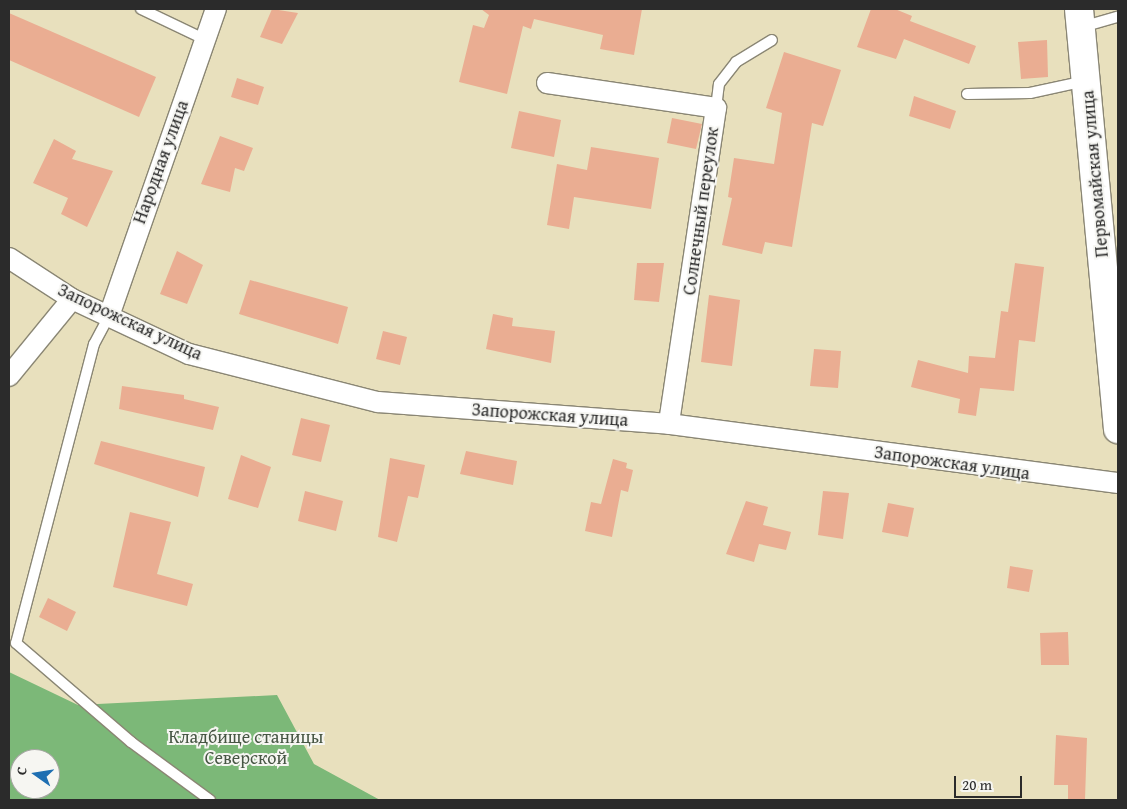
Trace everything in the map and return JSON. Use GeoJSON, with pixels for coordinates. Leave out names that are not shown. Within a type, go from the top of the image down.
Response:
{"type":"FeatureCollection","features":[{"type":"Feature","properties":{"kind":"street","name":"Народная улица"},"geometry":{"type":"LineString","coordinates":[[109,316],[216,9]]}},
{"type":"Feature","properties":{"kind":"street","name":"Первомайская улица"},"geometry":{"type":"LineString","coordinates":[[1080,18],[1118,430]]}},
{"type":"Feature","properties":{"kind":"street","name":"Солнечный переулок"},"geometry":{"type":"LineString","coordinates":[[546,83],[716,108],[669,424]]}},
{"type":"Feature","properties":{"kind":"street","name":"Запорожская улица"},"geometry":{"type":"LineString","coordinates":[[9,258],[72,299],[189,354],[378,402],[669,424],[1118,483]]}},
{"type":"Feature","properties":{"kind":"street"},"geometry":{"type":"LineString","coordinates":[[9,376],[72,299]]}},
{"type":"Feature","properties":{"kind":"lane"},"geometry":{"type":"LineString","coordinates":[[141,9],[204,39]]}},
{"type":"Feature","properties":{"kind":"lane"},"geometry":{"type":"LineString","coordinates":[[1080,18],[1118,17]]}},
{"type":"Feature","properties":{"kind":"lane"},"geometry":{"type":"LineString","coordinates":[[716,108],[719,84],[736,62],[772,40]]}},
{"type":"Feature","properties":{"kind":"lane"},"geometry":{"type":"LineString","coordinates":[[966,94],[1030,93],[1086,81]]}},
{"type":"Feature","properties":{"kind":"lane"},"geometry":{"type":"LineString","coordinates":[[109,316],[94,344],[16,643],[130,742],[210,800]]}},
{"type":"Feature","properties":{"kind":"green space","name":"Кладбище станицы Северской"},"geometry":{"type":"Polygon","coordinates":[[[9,672],[78,705],[277,695],[314,764],[380,800],[9,800],[9,672]]]}},
{"type":"Feature","properties":{"kind":"building"},"geometry":{"type":"Polygon","coordinates":[[[272,9],[298,13],[282,44],[260,37],[272,9]]]}},
{"type":"Feature","properties":{"kind":"building"},"geometry":{"type":"Polygon","coordinates":[[[481,9],[642,9],[634,55],[600,49],[603,35],[534,19],[531,29],[523,26],[507,94],[459,82],[473,25],[484,28],[489,15],[481,9]]]}},
{"type":"Feature","properties":{"kind":"building"},"geometry":{"type":"Polygon","coordinates":[[[871,9],[895,9],[912,16],[910,21],[976,46],[969,64],[904,39],[896,59],[857,47],[871,9]]]}},
{"type":"Feature","properties":{"kind":"building"},"geometry":{"type":"Polygon","coordinates":[[[9,13],[156,77],[139,117],[9,60],[9,13]]]}},
{"type":"Feature","properties":{"kind":"building"},"geometry":{"type":"Polygon","coordinates":[[[1047,40],[1048,77],[1021,79],[1018,42],[1047,40]]]}},
{"type":"Feature","properties":{"kind":"building"},"geometry":{"type":"Polygon","coordinates":[[[784,52],[841,70],[823,126],[812,123],[792,247],[765,242],[762,254],[722,245],[732,198],[728,197],[734,158],[774,164],[782,113],[766,108],[784,52]]]}},
{"type":"Feature","properties":{"kind":"building"},"geometry":{"type":"Polygon","coordinates":[[[237,78],[264,87],[258,105],[231,97],[237,78]]]}},
{"type":"Feature","properties":{"kind":"building"},"geometry":{"type":"Polygon","coordinates":[[[914,96],[956,111],[950,129],[909,116],[914,96]]]}},
{"type":"Feature","properties":{"kind":"building"},"geometry":{"type":"Polygon","coordinates":[[[519,111],[561,120],[554,157],[511,148],[519,111]]]}},
{"type":"Feature","properties":{"kind":"building"},"geometry":{"type":"Polygon","coordinates":[[[672,118],[702,124],[696,149],[667,143],[672,118]]]}},
{"type":"Feature","properties":{"kind":"building"},"geometry":{"type":"Polygon","coordinates":[[[220,136],[253,148],[244,171],[235,168],[230,192],[201,184],[220,136]]]}},
{"type":"Feature","properties":{"kind":"building"},"geometry":{"type":"Polygon","coordinates":[[[54,139],[76,151],[72,159],[113,171],[87,227],[61,214],[68,198],[33,183],[54,139]]]}},
{"type":"Feature","properties":{"kind":"building"},"geometry":{"type":"Polygon","coordinates":[[[591,147],[659,158],[651,209],[574,197],[569,229],[547,225],[557,164],[587,170],[591,147]]]}},
{"type":"Feature","properties":{"kind":"building"},"geometry":{"type":"Polygon","coordinates":[[[177,251],[203,265],[187,304],[160,294],[177,251]]]}},
{"type":"Feature","properties":{"kind":"building"},"geometry":{"type":"Polygon","coordinates":[[[637,263],[664,263],[659,302],[634,300],[637,263]]]}},
{"type":"Feature","properties":{"kind":"building"},"geometry":{"type":"Polygon","coordinates":[[[1015,263],[1044,267],[1035,342],[1019,340],[1014,391],[980,388],[976,416],[958,413],[960,399],[911,387],[918,360],[968,373],[969,356],[995,358],[1001,311],[1008,312],[1015,263]]]}},
{"type":"Feature","properties":{"kind":"building"},"geometry":{"type":"Polygon","coordinates":[[[250,280],[348,307],[338,344],[239,314],[250,280]]]}},
{"type":"Feature","properties":{"kind":"building"},"geometry":{"type":"Polygon","coordinates":[[[709,295],[740,300],[732,366],[701,362],[709,295]]]}},
{"type":"Feature","properties":{"kind":"building"},"geometry":{"type":"Polygon","coordinates":[[[493,314],[513,318],[512,326],[555,331],[551,363],[486,349],[493,314]]]}},
{"type":"Feature","properties":{"kind":"building"},"geometry":{"type":"Polygon","coordinates":[[[383,331],[407,337],[400,365],[376,359],[383,331]]]}},
{"type":"Feature","properties":{"kind":"building"},"geometry":{"type":"Polygon","coordinates":[[[814,349],[841,351],[838,388],[810,386],[814,349]]]}},
{"type":"Feature","properties":{"kind":"building"},"geometry":{"type":"Polygon","coordinates":[[[122,386],[184,395],[184,399],[219,407],[213,430],[119,409],[122,386]]]}},
{"type":"Feature","properties":{"kind":"building"},"geometry":{"type":"Polygon","coordinates":[[[301,418],[330,425],[321,462],[292,455],[301,418]]]}},
{"type":"Feature","properties":{"kind":"building"},"geometry":{"type":"Polygon","coordinates":[[[101,441],[205,467],[198,497],[94,464],[101,441]]]}},
{"type":"Feature","properties":{"kind":"building"},"geometry":{"type":"Polygon","coordinates":[[[466,451],[517,461],[513,485],[460,474],[466,451]]]}},
{"type":"Feature","properties":{"kind":"building"},"geometry":{"type":"Polygon","coordinates":[[[241,455],[271,467],[258,508],[228,499],[241,455]]]}},
{"type":"Feature","properties":{"kind":"building"},"geometry":{"type":"Polygon","coordinates":[[[390,458],[425,465],[418,498],[408,496],[397,542],[378,537],[390,458]]]}},
{"type":"Feature","properties":{"kind":"building"},"geometry":{"type":"Polygon","coordinates":[[[613,459],[627,463],[626,468],[633,470],[628,492],[621,490],[612,537],[585,531],[591,502],[601,504],[613,459]]]}},
{"type":"Feature","properties":{"kind":"building"},"geometry":{"type":"Polygon","coordinates":[[[305,491],[343,501],[336,531],[298,521],[305,491]]]}},
{"type":"Feature","properties":{"kind":"building"},"geometry":{"type":"Polygon","coordinates":[[[823,491],[849,493],[843,539],[818,535],[823,491]]]}},
{"type":"Feature","properties":{"kind":"building"},"geometry":{"type":"Polygon","coordinates":[[[746,501],[768,507],[763,525],[791,532],[786,550],[759,544],[754,562],[726,554],[746,501]]]}},
{"type":"Feature","properties":{"kind":"building"},"geometry":{"type":"Polygon","coordinates":[[[888,503],[914,508],[908,537],[882,532],[888,503]]]}},
{"type":"Feature","properties":{"kind":"building"},"geometry":{"type":"Polygon","coordinates":[[[130,512],[171,522],[157,574],[193,584],[187,606],[113,587],[130,512]]]}},
{"type":"Feature","properties":{"kind":"building"},"geometry":{"type":"Polygon","coordinates":[[[1010,566],[1033,570],[1029,592],[1007,588],[1010,566]]]}},
{"type":"Feature","properties":{"kind":"building"},"geometry":{"type":"Polygon","coordinates":[[[48,598],[76,612],[67,631],[39,617],[48,598]]]}},
{"type":"Feature","properties":{"kind":"building"},"geometry":{"type":"Polygon","coordinates":[[[1068,632],[1069,665],[1041,665],[1040,633],[1068,632]]]}},
{"type":"Feature","properties":{"kind":"building"},"geometry":{"type":"Polygon","coordinates":[[[1056,735],[1087,738],[1085,800],[1068,800],[1068,785],[1054,785],[1056,735]]]}}]}
